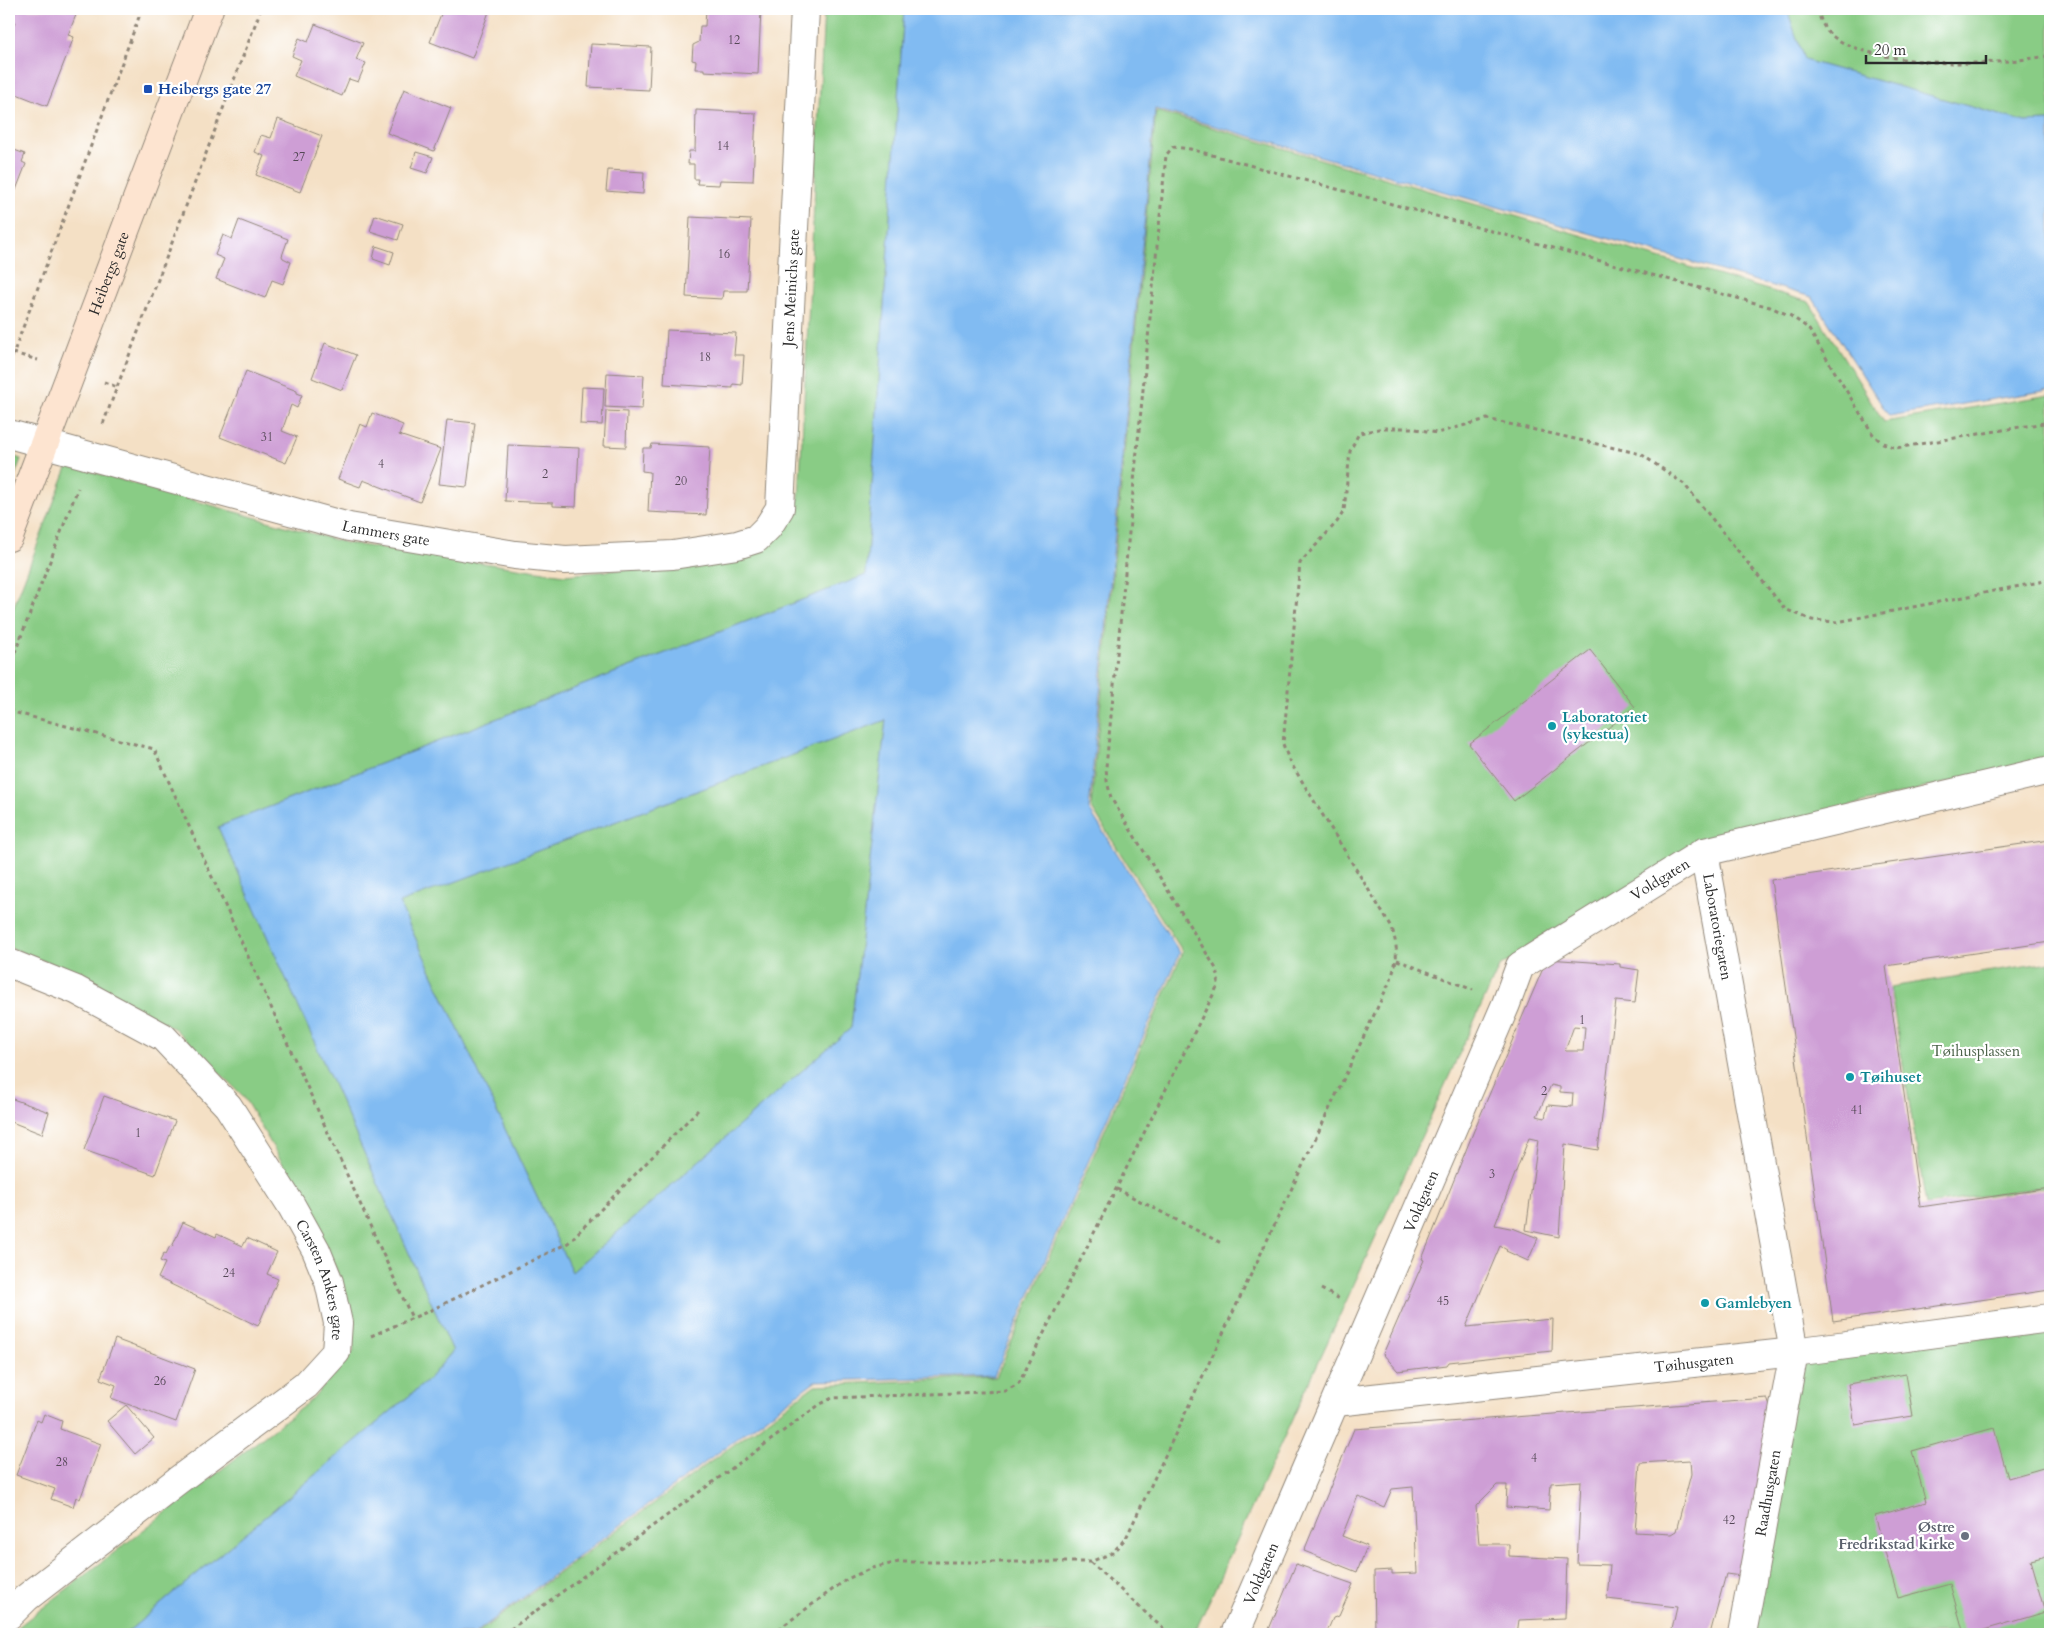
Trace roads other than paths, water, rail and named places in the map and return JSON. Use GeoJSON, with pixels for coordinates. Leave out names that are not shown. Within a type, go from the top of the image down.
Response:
{"type":"FeatureCollection","features":[{"type":"Feature","properties":{"kind":"street","name":"Heibergs gate"},"geometry":{"type":"LineString","coordinates":[[9,537],[209,9]]}},
{"type":"Feature","properties":{"kind":"street","name":"Jens Meinichs gate"},"geometry":{"type":"LineString","coordinates":[[737,545],[756,539],[768,527],[780,508],[805,9]]}},
{"type":"Feature","properties":{"kind":"street","name":"Lammers gate"},"geometry":{"type":"LineString","coordinates":[[9,434],[349,527],[515,556],[565,560],[672,555],[737,545]]}},
{"type":"Feature","properties":{"kind":"street","name":"Laboratoriegaten"},"geometry":{"type":"LineString","coordinates":[[1794,1352],[1704,852],[2050,770]]}},
{"type":"Feature","properties":{"kind":"street","name":"Voldgaten"},"geometry":{"type":"LineString","coordinates":[[1235,1634],[1506,1004],[1520,966],[1704,852]]}},
{"type":"Feature","properties":{"kind":"street","name":"Carsten Ankers gate"},"geometry":{"type":"LineString","coordinates":[[9,964],[76,990],[163,1037],[228,1106],[291,1205],[316,1250],[329,1282],[338,1322],[336,1352],[306,1385],[169,1487],[26,1598],[9,1615]]}},
{"type":"Feature","properties":{"kind":"street","name":"Tøihusgaten"},"geometry":{"type":"LineString","coordinates":[[1336,1402],[1794,1352],[2050,1318]]}},
{"type":"Feature","properties":{"kind":"street","name":"Raadhusgaten"},"geometry":{"type":"LineString","coordinates":[[1742,1634],[1794,1352]]}},
{"type":"Feature","properties":{"kind":"water"},"geometry":{"type":"Polygon","coordinates":[[[904,9],[1787,9],[1804,60],[2025,122],[2050,121],[2050,390],[1889,416],[1812,297],[1155,109],[1089,809],[1180,953],[994,1376],[815,1381],[474,1634],[125,1634],[427,1381],[453,1351],[218,827],[866,575],[904,9]],[[886,720],[399,903],[572,1272],[851,1028],[886,720]]]}},
{"type":"Feature","properties":{"kind":"place","name":"Heibergs gate 27"},"geometry":{"type":"Point","coordinates":[148,89]}},
{"type":"Feature","properties":{"kind":"place","name":"Laboratoriet (sykestua)"},"geometry":{"type":"Point","coordinates":[1552,726]}},
{"type":"Feature","properties":{"kind":"place","name":"Tøihuset"},"geometry":{"type":"Point","coordinates":[1850,1077]}},
{"type":"Feature","properties":{"kind":"place","name":"Gamlebyen"},"geometry":{"type":"Point","coordinates":[1705,1303]}},
{"type":"Feature","properties":{"kind":"place","name":"Østre Fredrikstad kirke"},"geometry":{"type":"Point","coordinates":[1965,1536]}},
{"type":"Feature","properties":{"kind":"park label","name":"Tøihusplassen"},"geometry":{"type":"Point","coordinates":[1976,1051]}}]}
